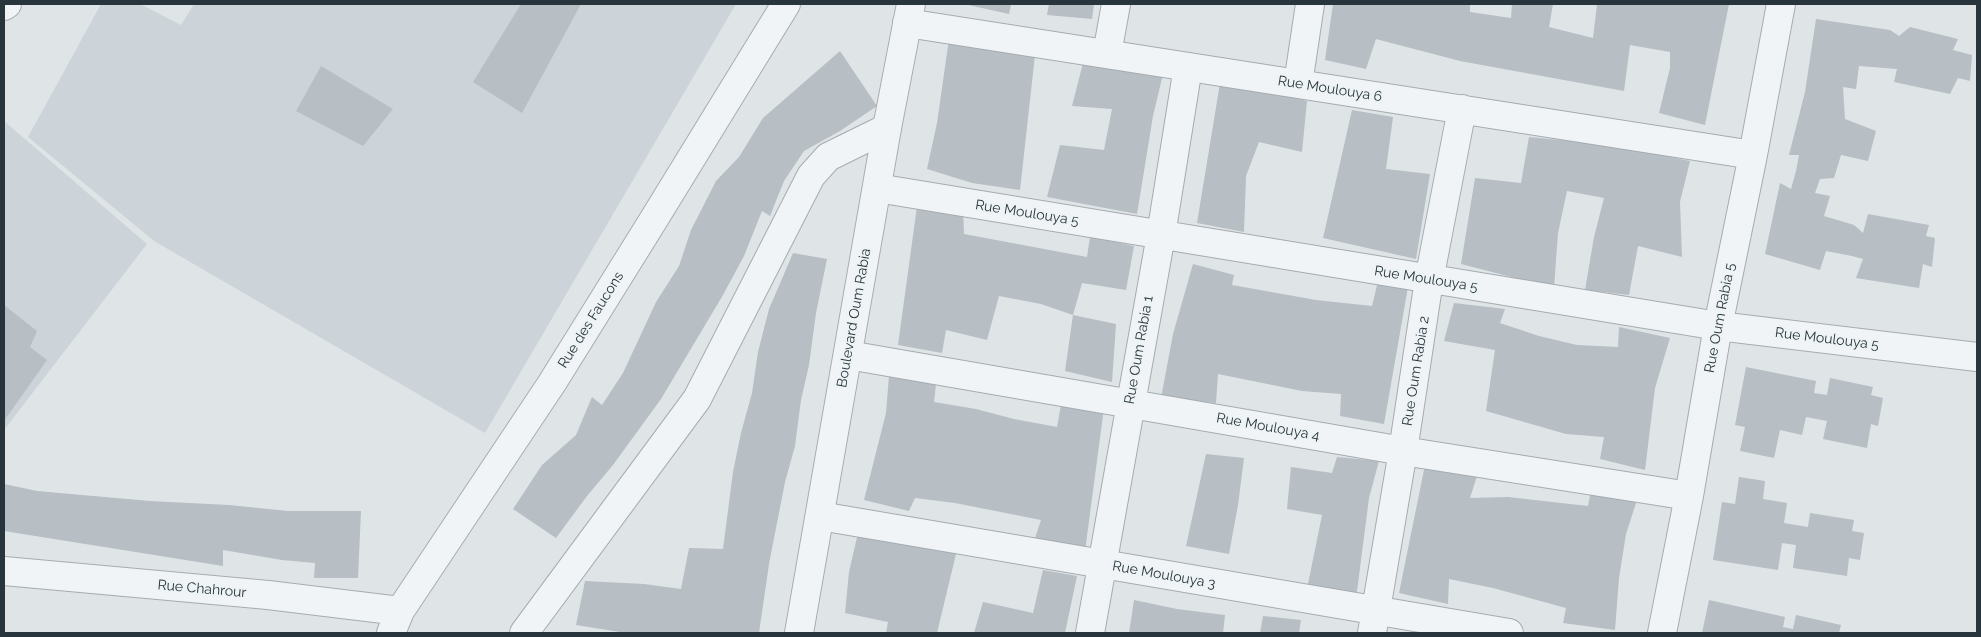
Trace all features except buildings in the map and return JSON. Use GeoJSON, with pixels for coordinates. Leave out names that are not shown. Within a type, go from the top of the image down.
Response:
{"type":"FeatureCollection","features":[{"type":"Feature","properties":{"kind":"street","name":"Rue des Faucons"},"geometry":{"type":"LineString","coordinates":[[395,622],[552,383],[786,4]]}},
{"type":"Feature","properties":{"kind":"street"},"geometry":{"type":"LineString","coordinates":[[1107,54],[1116,4]]}},
{"type":"Feature","properties":{"kind":"street"},"geometry":{"type":"LineString","coordinates":[[1298,84],[1310,4]]}},
{"type":"Feature","properties":{"kind":"street","name":"Rue Oum Rabia 5"},"geometry":{"type":"LineString","coordinates":[[1662,633],[1689,496],[1718,326],[1753,155],[1781,4]]}},
{"type":"Feature","properties":{"kind":"street","name":"Rue Moulouya 6"},"geometry":{"type":"LineString","coordinates":[[909,14],[1107,54],[1753,155]]}},
{"type":"Feature","properties":{"kind":"street","name":"Boulevard Oum Rabia"},"geometry":{"type":"LineString","coordinates":[[799,633],[887,128],[909,14]]}},
{"type":"Feature","properties":{"kind":"street","name":"Rue Oum Rabia 1"},"geometry":{"type":"LineString","coordinates":[[1090,633],[1161,235],[1188,67]]}},
{"type":"Feature","properties":{"kind":"street","name":"Rue Oum Rabia 2"},"geometry":{"type":"LineString","coordinates":[[1374,622],[1404,451],[1429,280],[1462,109]]}},
{"type":"Feature","properties":{"kind":"street"},"geometry":{"type":"LineString","coordinates":[[524,633],[697,399],[811,176],[828,157],[887,128]]}},
{"type":"Feature","properties":{"kind":"street","name":"Rue Moulouya 5"},"geometry":{"type":"LineString","coordinates":[[877,188],[1718,326],[1977,358]]}},
{"type":"Feature","properties":{"kind":"street","name":"Rue Moulouya 4"},"geometry":{"type":"LineString","coordinates":[[848,355],[1404,451],[1689,496]]}},
{"type":"Feature","properties":{"kind":"street","name":"Rue Moulouya 3"},"geometry":{"type":"LineString","coordinates":[[820,516],[1102,564],[1374,622],[1509,633]]}},
{"type":"Feature","properties":{"kind":"street","name":"Rue Chahrour"},"geometry":{"type":"LineString","coordinates":[[4,571],[268,595],[395,622]]}},
{"type":"Feature","properties":{"kind":"shaded area"},"geometry":{"type":"Polygon","coordinates":[[[101,4],[140,4],[181,25],[194,4],[736,4],[485,433],[154,241],[28,137],[101,4]]]}},
{"type":"Feature","properties":{"kind":"shaded area"},"geometry":{"type":"Polygon","coordinates":[[[4,121],[147,244],[4,430],[4,121]]]}}]}
